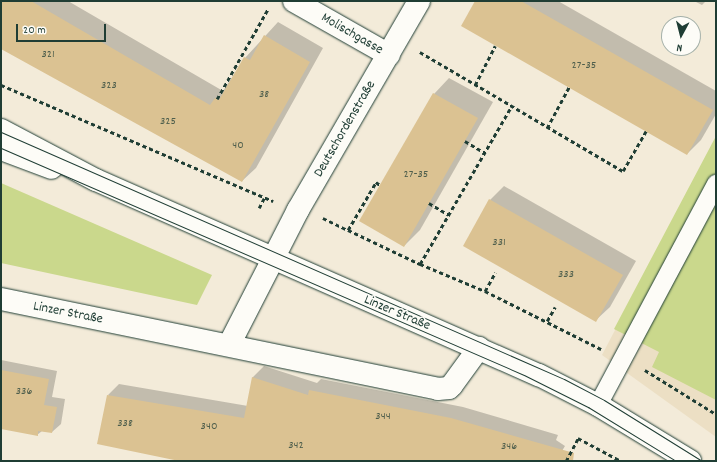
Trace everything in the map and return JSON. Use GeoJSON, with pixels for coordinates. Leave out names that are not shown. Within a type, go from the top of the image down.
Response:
{"type":"FeatureCollection","features":[{"type":"Feature","properties":{"kind":"main road","name":"Molischgasse"},"geometry":{"type":"LineString","coordinates":[[294,1],[394,47]]}},
{"type":"Feature","properties":{"kind":"main road","name":"Deutschordenstraße"},"geometry":{"type":"LineString","coordinates":[[229,345],[298,210],[394,47],[419,1]]}},
{"type":"Feature","properties":{"kind":"main road","name":"Linzer Straße"},"geometry":{"type":"LineString","coordinates":[[1,130],[96,180],[478,348],[598,405],[690,461]]}},
{"type":"Feature","properties":{"kind":"main road","name":"Linzer Straße"},"geometry":{"type":"LineString","coordinates":[[1,149],[41,165],[96,180]]}},
{"type":"Feature","properties":{"kind":"main road","name":"Linzer Straße"},"geometry":{"type":"LineString","coordinates":[[1,299],[444,389],[449,388],[456,381],[478,348]]}},
{"type":"Feature","properties":{"kind":"lane"},"geometry":{"type":"LineString","coordinates":[[1,139],[96,180]]}},
{"type":"Feature","properties":{"kind":"lane"},"geometry":{"type":"LineString","coordinates":[[598,405],[716,184]]}},
{"type":"Feature","properties":{"kind":"path"},"geometry":{"type":"LineString","coordinates":[[218,99],[269,8]]}},
{"type":"Feature","properties":{"kind":"path"},"geometry":{"type":"LineString","coordinates":[[475,85],[495,46]]}},
{"type":"Feature","properties":{"kind":"path"},"geometry":{"type":"LineString","coordinates":[[394,47],[475,85],[623,171],[646,131]]}},
{"type":"Feature","properties":{"kind":"path"},"geometry":{"type":"LineString","coordinates":[[1,85],[276,202],[273,209]]}},
{"type":"Feature","properties":{"kind":"path"},"geometry":{"type":"LineString","coordinates":[[547,128],[569,87]]}},
{"type":"Feature","properties":{"kind":"path"},"geometry":{"type":"LineString","coordinates":[[420,264],[511,107]]}},
{"type":"Feature","properties":{"kind":"path"},"geometry":{"type":"LineString","coordinates":[[465,141],[485,153]]}},
{"type":"Feature","properties":{"kind":"path"},"geometry":{"type":"LineString","coordinates":[[348,230],[376,182],[380,185]]}},
{"type":"Feature","properties":{"kind":"path"},"geometry":{"type":"LineString","coordinates":[[259,208],[264,198]]}},
{"type":"Feature","properties":{"kind":"path"},"geometry":{"type":"LineString","coordinates":[[429,203],[449,215]]}},
{"type":"Feature","properties":{"kind":"path"},"geometry":{"type":"LineString","coordinates":[[298,210],[348,230],[547,321],[622,360],[649,371],[716,414]]}},
{"type":"Feature","properties":{"kind":"path"},"geometry":{"type":"LineString","coordinates":[[484,291],[495,273]]}},
{"type":"Feature","properties":{"kind":"path"},"geometry":{"type":"LineString","coordinates":[[547,321],[556,307]]}},
{"type":"Feature","properties":{"kind":"path"},"geometry":{"type":"LineString","coordinates":[[566,461],[578,438],[621,461]]}},
{"type":"Feature","properties":{"kind":"shaded area"},"geometry":{"type":"Polygon","coordinates":[[[716,137],[716,437],[602,355],[716,137]]]}},
{"type":"Feature","properties":{"kind":"green space"},"geometry":{"type":"Polygon","coordinates":[[[716,136],[716,400],[652,367],[659,352],[614,329],[716,136]]]}},
{"type":"Feature","properties":{"kind":"green space"},"geometry":{"type":"Polygon","coordinates":[[[1,183],[212,275],[197,305],[1,263],[1,183]]]}},
{"type":"Feature","properties":{"kind":"building"},"geometry":{"type":"Polygon","coordinates":[[[1,1],[31,1],[210,105],[215,98],[219,100],[244,57],[250,60],[264,35],[310,62],[242,182],[1,49],[1,1]]]}},
{"type":"Feature","properties":{"kind":"building"},"geometry":{"type":"Polygon","coordinates":[[[475,1],[521,1],[713,110],[687,155],[461,26],[475,1]]]}},
{"type":"Feature","properties":{"kind":"building"},"geometry":{"type":"Polygon","coordinates":[[[433,93],[478,118],[404,247],[359,221],[433,93]]]}},
{"type":"Feature","properties":{"kind":"building"},"geometry":{"type":"Polygon","coordinates":[[[489,199],[623,275],[596,322],[463,246],[489,199]]]}},
{"type":"Feature","properties":{"kind":"building"},"geometry":{"type":"Polygon","coordinates":[[[1,370],[49,379],[44,405],[57,407],[52,433],[38,431],[38,436],[1,429],[1,370]]]}},
{"type":"Feature","properties":{"kind":"building"},"geometry":{"type":"Polygon","coordinates":[[[252,377],[308,395],[309,390],[451,418],[574,453],[573,461],[179,461],[97,444],[107,395],[244,418],[252,377]]]}},
{"type":"Feature","properties":{"kind":"tram line"},"geometry":{"type":"LineString","coordinates":[[1,132],[564,379],[604,400],[702,461]]}},
{"type":"Feature","properties":{"kind":"tram line"},"geometry":{"type":"LineString","coordinates":[[1,148],[524,375],[588,407],[676,461]]}}]}
